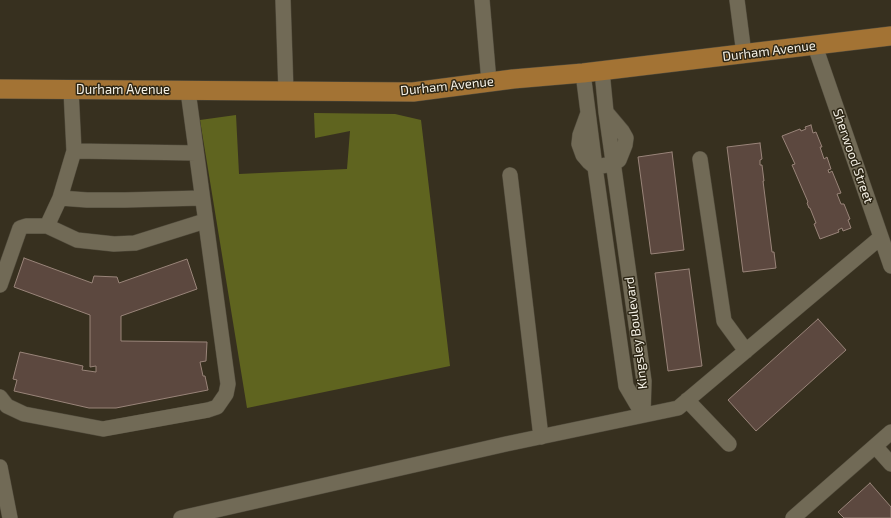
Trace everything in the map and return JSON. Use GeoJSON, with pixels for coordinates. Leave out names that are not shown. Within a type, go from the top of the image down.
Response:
{"type":"FeatureCollection","features":[{"type":"Feature","properties":{"kind":"main road","name":"Durham Avenue"},"geometry":{"type":"LineString","coordinates":[[0,89],[413,92],[891,36]]}},
{"type":"Feature","properties":{"kind":"street"},"geometry":{"type":"LineString","coordinates":[[283,0],[286,92]]}},
{"type":"Feature","properties":{"kind":"street"},"geometry":{"type":"LineString","coordinates":[[482,0],[489,82]]}},
{"type":"Feature","properties":{"kind":"street"},"geometry":{"type":"LineString","coordinates":[[737,0],[744,54]]}},
{"type":"Feature","properties":{"kind":"street","name":"Sherwood Street"},"geometry":{"type":"LineString","coordinates":[[815,46],[891,266]]}},
{"type":"Feature","properties":{"kind":"street","name":"Kingsley Boulevard"},"geometry":{"type":"LineString","coordinates":[[593,72],[588,112],[626,386],[643,415]]}},
{"type":"Feature","properties":{"kind":"street","name":"Kingsley Boulevard"},"geometry":{"type":"LineString","coordinates":[[593,72],[606,112],[644,381],[643,415]]}},
{"type":"Feature","properties":{"kind":"street"},"geometry":{"type":"LineString","coordinates":[[47,226],[60,198],[74,151],[71,90]]}},
{"type":"Feature","properties":{"kind":"street"},"geometry":{"type":"LineString","coordinates":[[0,397],[7,406],[24,414],[103,429],[208,410],[216,407],[222,401],[226,394],[228,384],[188,91]]}},
{"type":"Feature","properties":{"kind":"street"},"geometry":{"type":"LineString","coordinates":[[74,151],[196,153]]}},
{"type":"Feature","properties":{"kind":"street"},"geometry":{"type":"LineString","coordinates":[[700,159],[724,321],[746,351]]}},
{"type":"Feature","properties":{"kind":"street"},"geometry":{"type":"LineString","coordinates":[[595,167],[613,164]]}},
{"type":"Feature","properties":{"kind":"street"},"geometry":{"type":"LineString","coordinates":[[510,175],[541,437]]}},
{"type":"Feature","properties":{"kind":"street"},"geometry":{"type":"LineString","coordinates":[[60,198],[118,200],[202,198]]}},
{"type":"Feature","properties":{"kind":"street"},"geometry":{"type":"LineString","coordinates":[[0,285],[20,228],[47,226],[77,240],[114,244],[135,243],[205,220]]}},
{"type":"Feature","properties":{"kind":"street"},"geometry":{"type":"LineString","coordinates":[[181,518],[199,516],[541,437],[678,408],[881,236]]}},
{"type":"Feature","properties":{"kind":"street"},"geometry":{"type":"LineString","coordinates":[[688,400],[729,444]]}},
{"type":"Feature","properties":{"kind":"street"},"geometry":{"type":"LineString","coordinates":[[792,518],[891,432]]}},
{"type":"Feature","properties":{"kind":"street"},"geometry":{"type":"LineString","coordinates":[[875,446],[891,464]]}},
{"type":"Feature","properties":{"kind":"street"},"geometry":{"type":"LineString","coordinates":[[0,467],[10,518]]}},
{"type":"Feature","properties":{"kind":"green space"},"geometry":{"type":"Polygon","coordinates":[[[314,113],[395,114],[421,120],[450,366],[247,408],[200,120],[236,115],[239,174],[347,169],[350,131],[315,138],[314,113]]]}},
{"type":"Feature","properties":{"kind":"building"},"geometry":{"type":"Polygon","coordinates":[[[811,125],[813,133],[816,132],[822,147],[820,147],[824,159],[827,157],[831,169],[828,170],[829,173],[832,171],[841,193],[837,194],[841,204],[844,204],[850,219],[848,220],[851,228],[843,231],[842,228],[838,230],[839,232],[820,239],[814,224],[816,223],[792,165],[795,164],[782,136],[800,129],[801,131],[806,129],[805,127],[811,125]]]}},
{"type":"Feature","properties":{"kind":"building"},"geometry":{"type":"Polygon","coordinates":[[[760,143],[762,159],[760,160],[760,165],[762,165],[772,252],[774,252],[776,268],[743,272],[727,147],[760,143]]]}},
{"type":"Feature","properties":{"kind":"building"},"geometry":{"type":"Polygon","coordinates":[[[672,152],[684,250],[651,254],[638,157],[672,152]]]}},
{"type":"Feature","properties":{"kind":"building"},"geometry":{"type":"Polygon","coordinates":[[[24,258],[92,283],[94,276],[117,277],[119,283],[187,259],[197,289],[121,316],[121,341],[207,342],[206,361],[200,362],[208,390],[116,408],[89,408],[14,391],[17,380],[13,379],[20,352],[83,366],[82,370],[96,372],[96,366],[90,367],[90,315],[14,287],[24,258]]]}},
{"type":"Feature","properties":{"kind":"building"},"geometry":{"type":"Polygon","coordinates":[[[689,269],[702,366],[668,371],[655,273],[689,269]]]}},
{"type":"Feature","properties":{"kind":"building"},"geometry":{"type":"Polygon","coordinates":[[[818,319],[846,350],[756,431],[728,400],[818,319]]]}},
{"type":"Feature","properties":{"kind":"building"},"geometry":{"type":"Polygon","coordinates":[[[870,483],[891,507],[891,518],[844,518],[838,512],[870,483]]]}}]}
